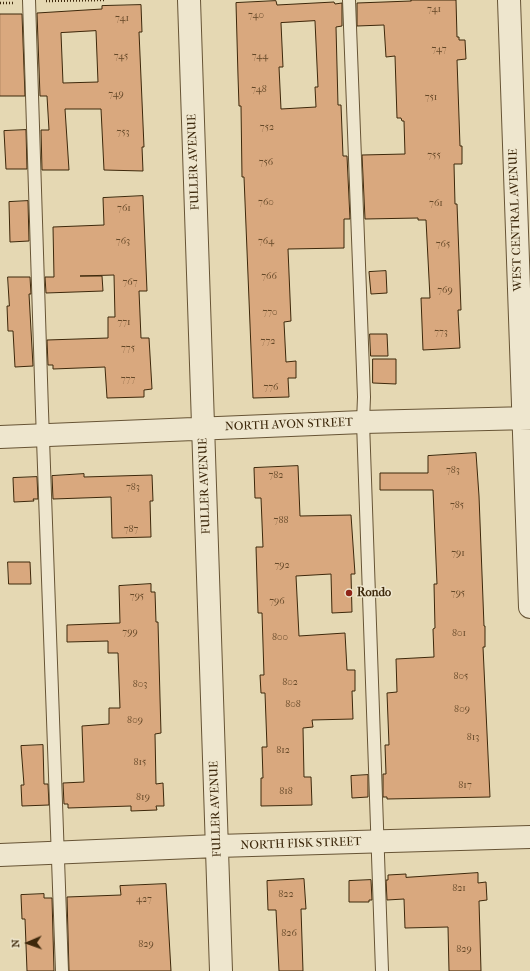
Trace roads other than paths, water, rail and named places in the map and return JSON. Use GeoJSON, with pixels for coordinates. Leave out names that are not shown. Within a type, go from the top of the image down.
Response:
{"type":"FeatureCollection","features":[{"type":"Feature","properties":{"kind":"street","name":"FULLER AVENUE"},"geometry":{"type":"LineString","coordinates":[[189,0],[221,971]]}},
{"type":"Feature","properties":{"kind":"street","name":"WEST CENTRAL AVENUE"},"geometry":{"type":"LineString","coordinates":[[509,0],[527,418],[530,607]]}},
{"type":"Feature","properties":{"kind":"street","name":"NORTH AVON STREET"},"geometry":{"type":"LineString","coordinates":[[0,437],[43,434],[363,422],[527,418]]}},
{"type":"Feature","properties":{"kind":"street","name":"NORTH FISK STREET"},"geometry":{"type":"LineString","coordinates":[[0,855],[217,846],[530,837]]}},
{"type":"Feature","properties":{"kind":"lane"},"geometry":{"type":"LineString","coordinates":[[350,0],[382,971]]}},
{"type":"Feature","properties":{"kind":"lane"},"geometry":{"type":"LineString","coordinates":[[29,1],[62,971]]}},
{"type":"Feature","properties":{"kind":"place","name":"Rondo"},"geometry":{"type":"Point","coordinates":[349,593]}}]}
